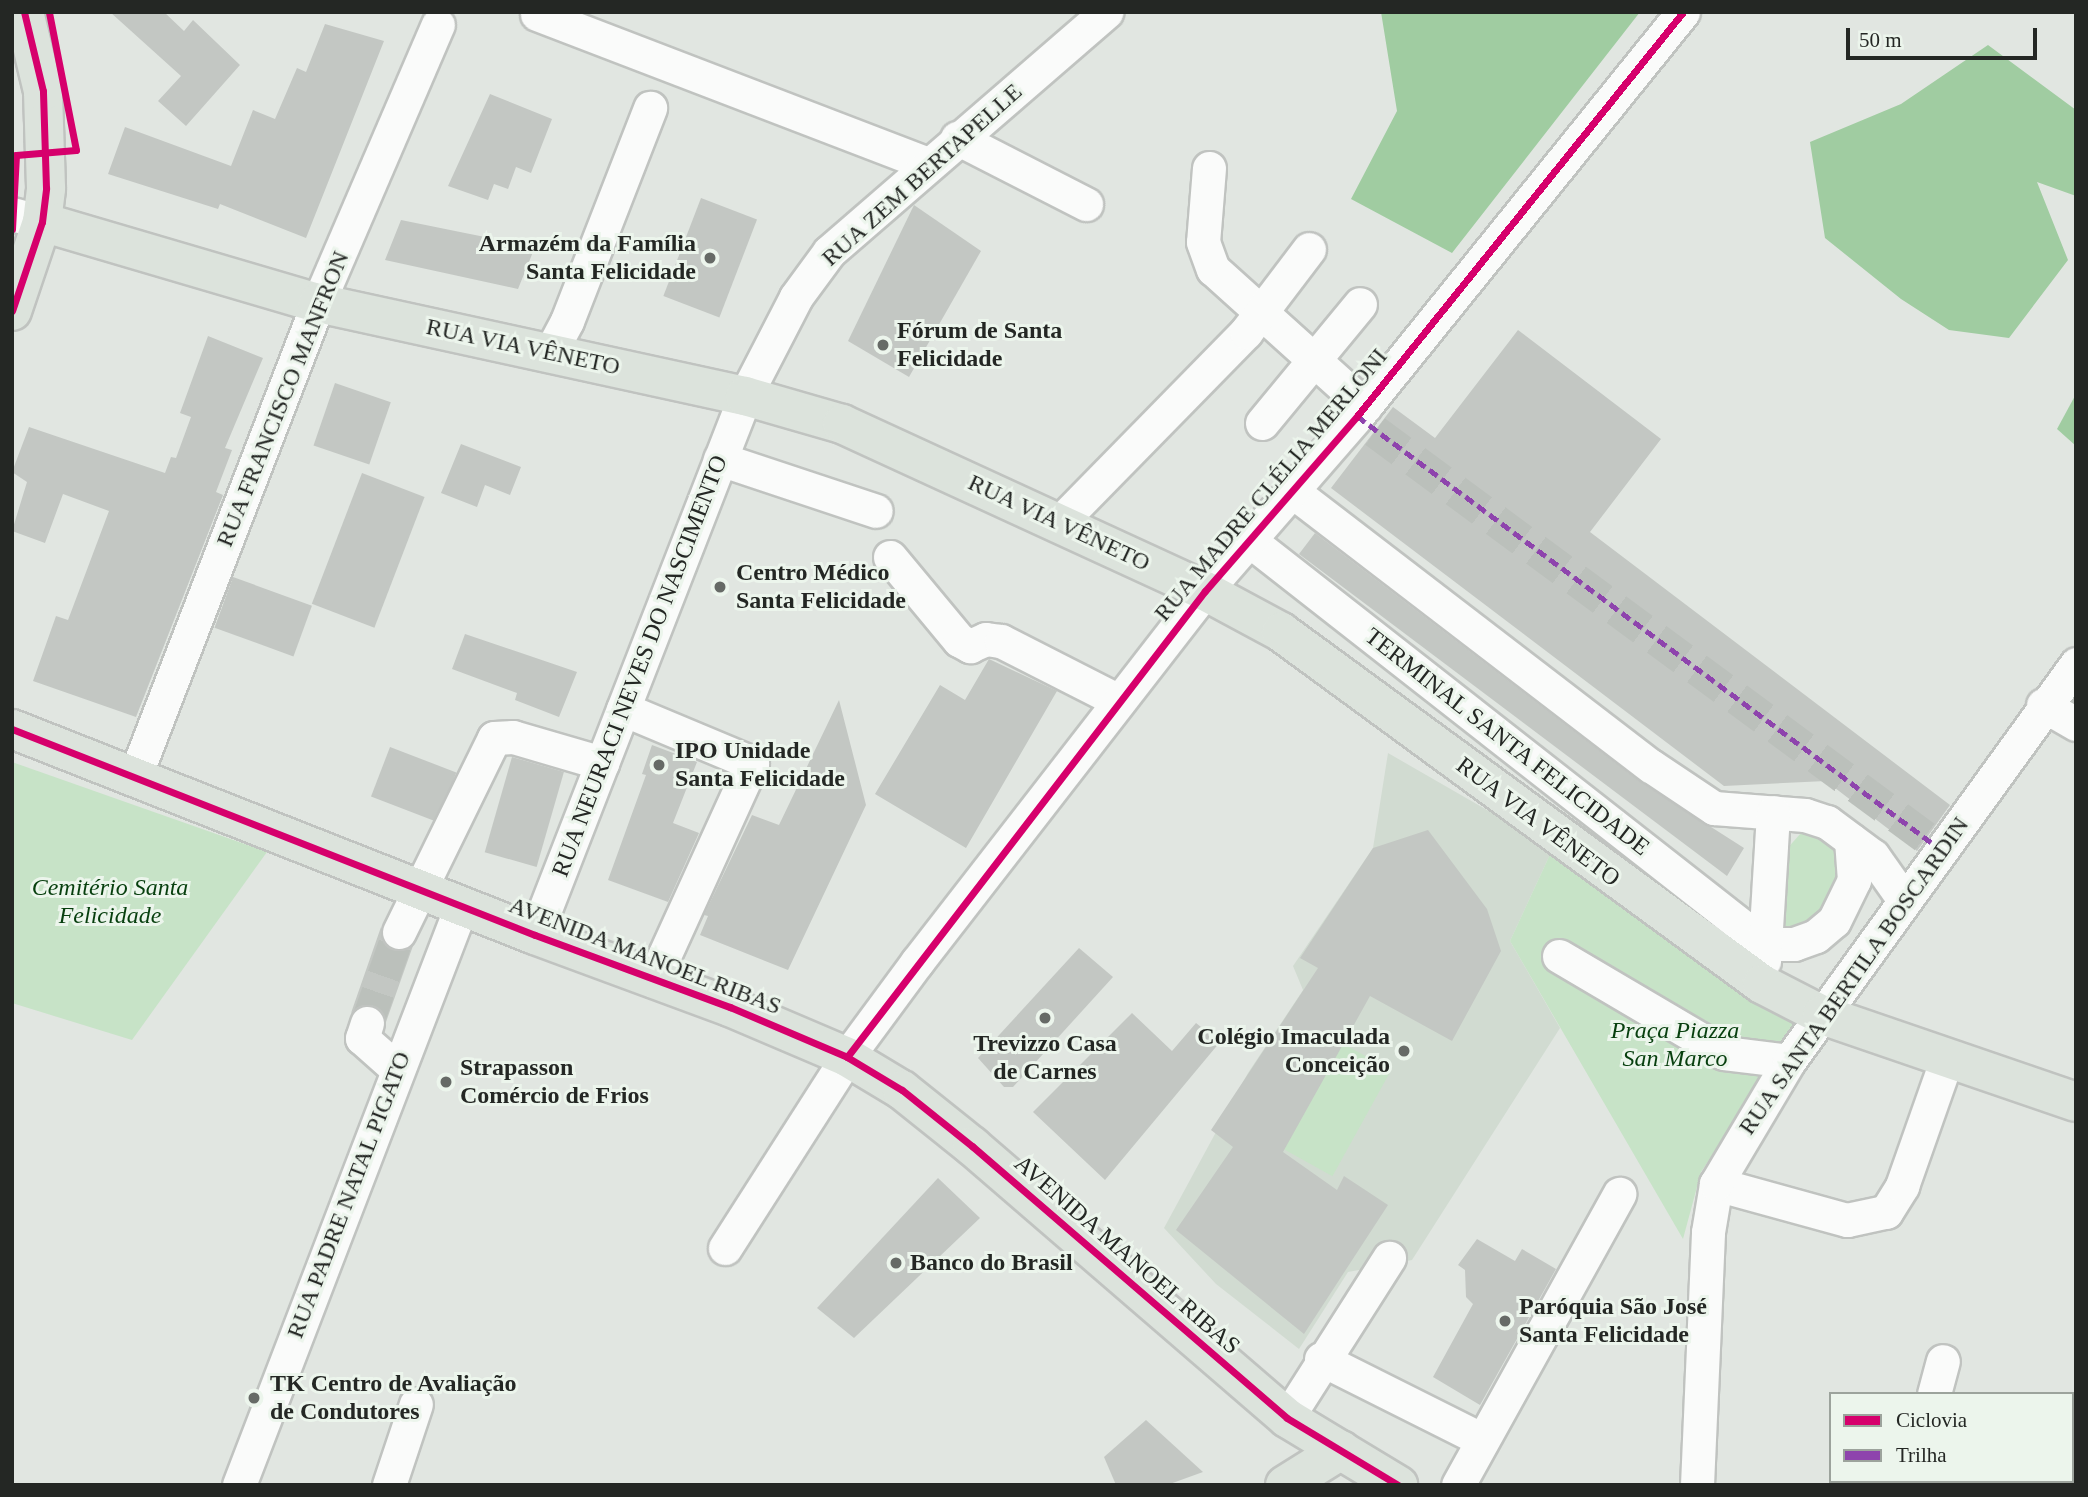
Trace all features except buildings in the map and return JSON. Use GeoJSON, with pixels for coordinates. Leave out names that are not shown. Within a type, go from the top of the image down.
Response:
{"type":"FeatureCollection","features":[{"type":"Feature","properties":{"kind":"main road"},"geometry":{"type":"LineString","coordinates":[[12,311],[46,121],[24,12]]}},
{"type":"Feature","properties":{"kind":"main road","name":"RUA VIA VÊNETO"},"geometry":{"type":"LineString","coordinates":[[27,218],[318,303],[745,396],[842,424],[1205,591],[1281,632],[1369,693],[1613,878],[1762,984],[1822,1015],[2076,1102]]}},
{"type":"Feature","properties":{"kind":"main road","name":"AVENIDA MANOEL RIBAS"},"geometry":{"type":"LineString","coordinates":[[12,729],[847,1057],[902,1090],[972,1146],[1287,1418],[1398,1485]]}},
{"type":"Feature","properties":{"kind":"main road"},"geometry":{"type":"LineString","coordinates":[[1286,1485],[1341,1450]]}},
{"type":"Feature","properties":{"kind":"street","name":"RUA ZEM BERTAPELLE"},"geometry":{"type":"LineString","coordinates":[[745,396],[796,296],[829,252],[957,138],[1106,12]]}},
{"type":"Feature","properties":{"kind":"street","name":"RUA MADRE CLÉLIA MERLONI"},"geometry":{"type":"LineString","coordinates":[[726,1248],[847,1057],[1119,701],[1205,591],[1249,540],[1292,491],[1366,418],[1683,12]]}},
{"type":"Feature","properties":{"kind":"street"},"geometry":{"type":"LineString","coordinates":[[537,14],[927,164]]}},
{"type":"Feature","properties":{"kind":"street","name":"RUA FRANCISCO MANFRON"},"geometry":{"type":"LineString","coordinates":[[135,776],[318,303],[438,25]]}},
{"type":"Feature","properties":{"kind":"street"},"geometry":{"type":"LineString","coordinates":[[550,353],[567,321],[650,108]]}},
{"type":"Feature","properties":{"kind":"street"},"geometry":{"type":"LineString","coordinates":[[957,138],[1086,204]]}},
{"type":"Feature","properties":{"kind":"street"},"geometry":{"type":"LineString","coordinates":[[1209,168],[1203,242],[1213,269],[1315,359],[1366,418]]}},
{"type":"Feature","properties":{"kind":"street"},"geometry":{"type":"LineString","coordinates":[[1059,523],[1263,311],[1309,249]]}},
{"type":"Feature","properties":{"kind":"street"},"geometry":{"type":"LineString","coordinates":[[1262,423],[1360,304]]}},
{"type":"Feature","properties":{"kind":"street","name":"RUA NEURACI NEVES DO NASCIMENTO"},"geometry":{"type":"LineString","coordinates":[[535,935],[745,396]]}},
{"type":"Feature","properties":{"kind":"street"},"geometry":{"type":"LineString","coordinates":[[720,459],[876,511]]}},
{"type":"Feature","properties":{"kind":"street"},"geometry":{"type":"LineString","coordinates":[[1292,491],[1693,794],[1714,808],[1815,817],[1851,840],[1891,876],[1904,900]]}},
{"type":"Feature","properties":{"kind":"street","name":"TERMINAL SANTA FELICIDADE"},"geometry":{"type":"LineString","coordinates":[[1249,540],[1765,944]]}},
{"type":"Feature","properties":{"kind":"street"},"geometry":{"type":"LineString","coordinates":[[890,557],[959,640],[970,646],[986,639],[1001,641],[1119,701]]}},
{"type":"Feature","properties":{"kind":"street","name":"RUA SANTA BERTILA BOSCARDIN"},"geometry":{"type":"LineString","coordinates":[[1697,1485],[1708,1232],[1716,1184],[1789,1061],[1904,900],[1936,846],[2076,664]]}},
{"type":"Feature","properties":{"kind":"street"},"geometry":{"type":"LineString","coordinates":[[2043,705],[2076,724]]}},
{"type":"Feature","properties":{"kind":"street"},"geometry":{"type":"LineString","coordinates":[[623,709],[752,762],[653,980]]}},
{"type":"Feature","properties":{"kind":"street"},"geometry":{"type":"LineString","coordinates":[[416,948],[418,890],[494,738],[513,737],[601,763]]}},
{"type":"Feature","properties":{"kind":"street"},"geometry":{"type":"LineString","coordinates":[[1762,984],[1773,812]]}},
{"type":"Feature","properties":{"kind":"street"},"geometry":{"type":"LineString","coordinates":[[1765,944],[1794,944],[1816,936],[1834,921],[1854,880],[1851,840]]}},
{"type":"Feature","properties":{"kind":"street","name":"RUA PADRE NATAL PIGATO"},"geometry":{"type":"LineString","coordinates":[[239,1485],[397,1069],[416,948],[461,906]]}},
{"type":"Feature","properties":{"kind":"street"},"geometry":{"type":"LineString","coordinates":[[1559,956],[1724,1053],[1789,1061]]}},
{"type":"Feature","properties":{"kind":"street"},"geometry":{"type":"LineString","coordinates":[[367,1023],[362,1038],[397,1069]]}},
{"type":"Feature","properties":{"kind":"street"},"geometry":{"type":"LineString","coordinates":[[1716,1184],[1847,1220],[1886,1212],[1902,1186],[1947,1058]]}},
{"type":"Feature","properties":{"kind":"street"},"geometry":{"type":"LineString","coordinates":[[1458,1485],[1481,1439],[1619,1194]]}},
{"type":"Feature","properties":{"kind":"street"},"geometry":{"type":"LineString","coordinates":[[1287,1418],[1321,1359],[1389,1258]]}},
{"type":"Feature","properties":{"kind":"street"},"geometry":{"type":"LineString","coordinates":[[1321,1359],[1481,1439]]}},
{"type":"Feature","properties":{"kind":"street"},"geometry":{"type":"LineString","coordinates":[[1935,1392],[1943,1361]]}},
{"type":"Feature","properties":{"kind":"street"},"geometry":{"type":"LineString","coordinates":[[389,1485],[416,1404]]}},
{"type":"Feature","properties":{"kind":"shaded area","name":"Colégio Imaculada Conceição"},"geometry":{"type":"Polygon","coordinates":[[[1388,753],[1553,848],[1510,941],[1560,1028],[1412,1260],[1348,1272],[1299,1349],[1216,1284],[1164,1228],[1248,1073],[1303,990],[1293,966],[1373,848],[1388,753]]]}},
{"type":"Feature","properties":{"kind":"green space"},"geometry":{"type":"Polygon","coordinates":[[[1381,12],[1640,12],[1452,253],[1351,199],[1397,111],[1381,12]]]}},
{"type":"Feature","properties":{"kind":"green space"},"geometry":{"type":"Polygon","coordinates":[[[1988,45],[2076,110],[2076,196],[2037,182],[2068,260],[2009,338],[1949,330],[1901,299],[1825,238],[1810,142],[1901,104],[1988,45]]]}},
{"type":"Feature","properties":{"kind":"green space"},"geometry":{"type":"Polygon","coordinates":[[[2076,394],[2076,446],[2057,429],[2076,394]]]}},
{"type":"Feature","properties":{"kind":"green space","name":"Cemitério Santa Felicidade"},"geometry":{"type":"Polygon","coordinates":[[[12,762],[267,852],[132,1040],[12,1003],[12,762]]]}},
{"type":"Feature","properties":{"kind":"green space"},"geometry":{"type":"Polygon","coordinates":[[[1801,833],[1831,842],[1841,861],[1832,909],[1797,929],[1782,928],[1785,851],[1801,833]]]}},
{"type":"Feature","properties":{"kind":"green space","name":"Praça Piazza San Marco"},"geometry":{"type":"Polygon","coordinates":[[[1553,848],[1801,1021],[1701,1172],[1683,1239],[1510,941],[1553,848]]]}},
{"type":"Feature","properties":{"kind":"green space"},"geometry":{"type":"Polygon","coordinates":[[[1322,1032],[1391,1070],[1332,1176],[1263,1138],[1322,1032]]]}},
{"type":"Feature","properties":{"kind":"tunnel"},"geometry":{"type":"LineString","coordinates":[[1375,431],[1932,842]]}},
{"type":"Feature","properties":{"kind":"tunnel"},"geometry":{"type":"LineString","coordinates":[[367,1023],[399,932]]}},
{"type":"Feature","properties":{"kind":"marked path"},"geometry":{"type":"LineString","coordinates":[[1357,416],[1940,849]]}},
{"type":"Feature","properties":{"kind":"cycle path"},"geometry":{"type":"LineString","coordinates":[[12,311],[42,222],[46,188],[43,91],[24,12]]}},
{"type":"Feature","properties":{"kind":"cycle path"},"geometry":{"type":"LineString","coordinates":[[12,229],[16,155],[76,150],[49,12]]}},
{"type":"Feature","properties":{"kind":"cycle path"},"geometry":{"type":"LineString","coordinates":[[847,1057],[1205,591],[1357,416],[1683,12]]}},
{"type":"Feature","properties":{"kind":"cycle path"},"geometry":{"type":"LineString","coordinates":[[12,729],[535,935],[730,1007],[847,1057],[902,1090],[972,1146],[1287,1418],[1398,1485]]}},
{"type":"Feature","properties":{"kind":"place","name":"Armazém da Família Santa Felicidade"},"geometry":{"type":"Point","coordinates":[710,258]}},
{"type":"Feature","properties":{"kind":"place","name":"Fórum de Santa Felicidade"},"geometry":{"type":"Point","coordinates":[883,345]}},
{"type":"Feature","properties":{"kind":"place","name":"Centro Médico Santa Felicidade"},"geometry":{"type":"Point","coordinates":[720,587]}},
{"type":"Feature","properties":{"kind":"place","name":"IPO Unidade Santa Felicidade"},"geometry":{"type":"Point","coordinates":[659,765]}},
{"type":"Feature","properties":{"kind":"place","name":"Trevizzo Casa de Carnes"},"geometry":{"type":"Point","coordinates":[1045,1018]}},
{"type":"Feature","properties":{"kind":"place","name":"Colégio Imaculada Conceição"},"geometry":{"type":"Point","coordinates":[1404,1051]}},
{"type":"Feature","properties":{"kind":"place","name":"Strapasson Comércio de Frios"},"geometry":{"type":"Point","coordinates":[446,1082]}},
{"type":"Feature","properties":{"kind":"place","name":"Banco do Brasil"},"geometry":{"type":"Point","coordinates":[896,1263]}},
{"type":"Feature","properties":{"kind":"place","name":"Paróquia São José Santa Felicidade"},"geometry":{"type":"Point","coordinates":[1505,1321]}},
{"type":"Feature","properties":{"kind":"place","name":"TK Centro de Avaliação de Condutores"},"geometry":{"type":"Point","coordinates":[254,1398]}}]}
